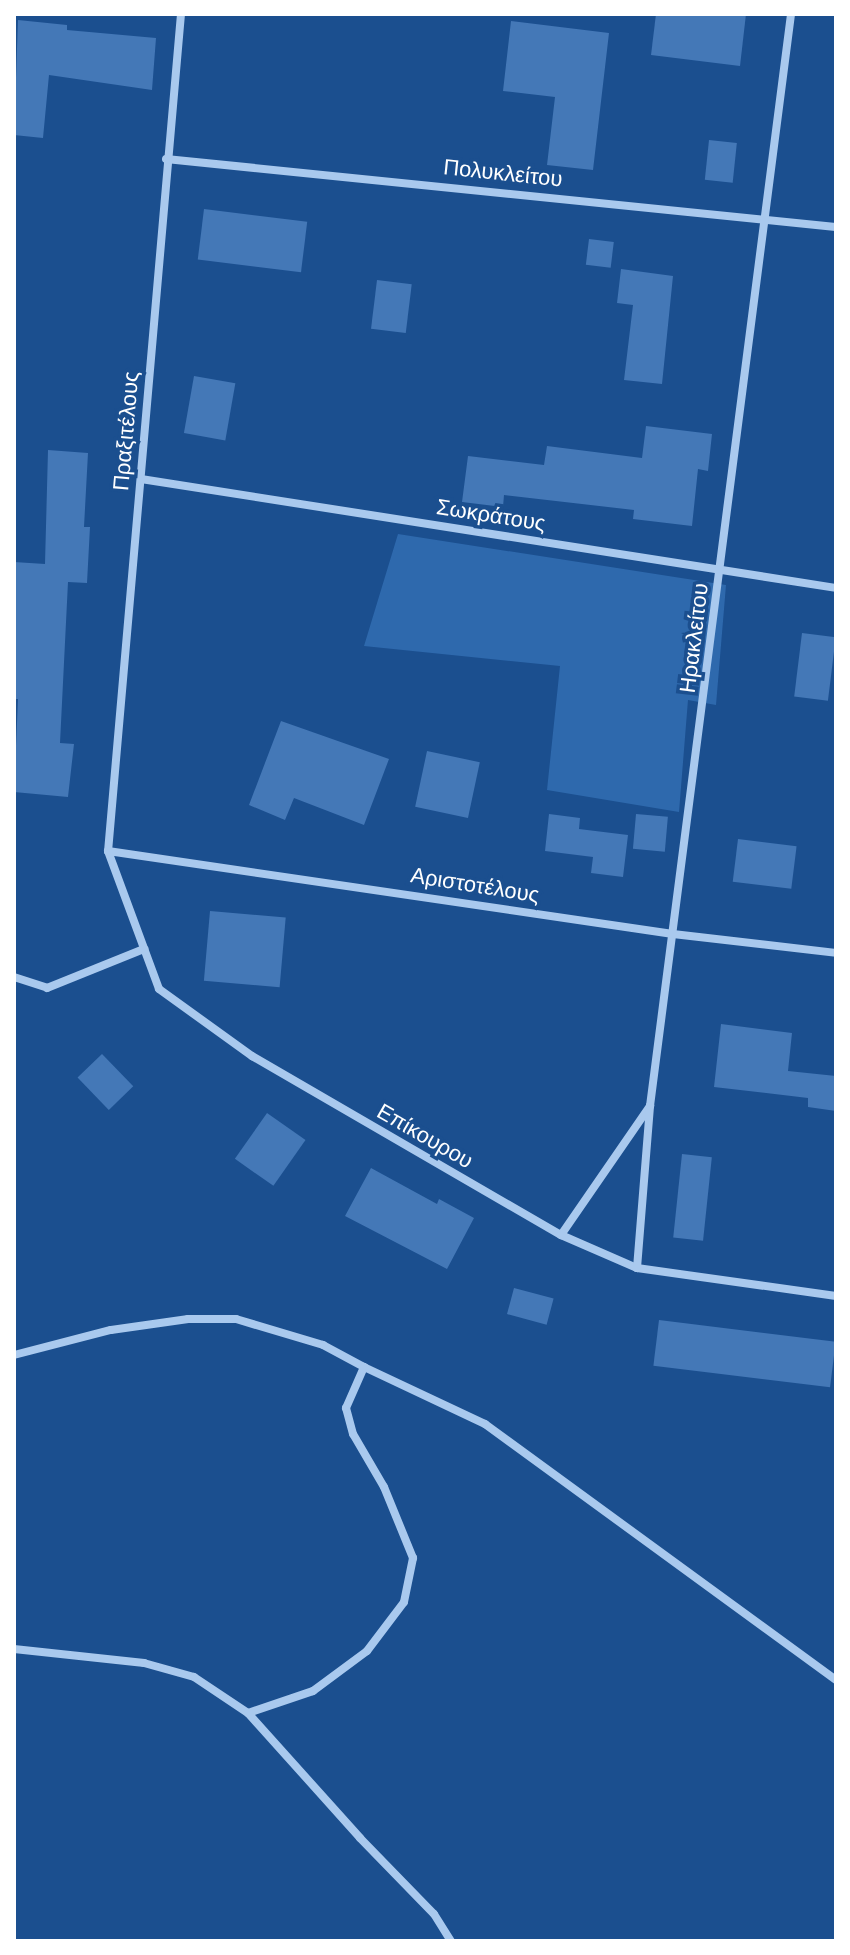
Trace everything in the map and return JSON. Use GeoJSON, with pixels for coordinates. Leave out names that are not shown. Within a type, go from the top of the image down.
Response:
{"type":"FeatureCollection","features":[{"type":"Feature","properties":{"kind":"street","name":"Πραξιτέλους"},"geometry":{"type":"LineString","coordinates":[[108,851],[181,14]]}},
{"type":"Feature","properties":{"kind":"street","name":"Ηρακλείτου"},"geometry":{"type":"LineString","coordinates":[[637,1268],[650,1106],[791,14]]}},
{"type":"Feature","properties":{"kind":"street","name":"Πολυκλείτου"},"geometry":{"type":"LineString","coordinates":[[166,159],[767,217],[836,227]]}},
{"type":"Feature","properties":{"kind":"street","name":"Σωκράτους"},"geometry":{"type":"LineString","coordinates":[[141,479],[836,588]]}},
{"type":"Feature","properties":{"kind":"street","name":"Αριστοτέλους"},"geometry":{"type":"LineString","coordinates":[[108,851],[673,934],[836,953]]}},
{"type":"Feature","properties":{"kind":"street","name":"Επίκουρου"},"geometry":{"type":"LineString","coordinates":[[108,851],[159,989],[252,1056],[561,1235],[637,1268],[836,1296]]}},
{"type":"Feature","properties":{"kind":"street"},"geometry":{"type":"LineString","coordinates":[[14,977],[47,988],[144,949]]}},
{"type":"Feature","properties":{"kind":"street"},"geometry":{"type":"LineString","coordinates":[[561,1235],[650,1106]]}},
{"type":"Feature","properties":{"kind":"street"},"geometry":{"type":"LineString","coordinates":[[14,1355],[111,1330],[188,1319],[236,1319],[323,1345],[485,1424],[836,1680]]}},
{"type":"Feature","properties":{"kind":"street"},"geometry":{"type":"LineString","coordinates":[[248,1713],[313,1691],[367,1651],[404,1602],[413,1558],[384,1487],[353,1434],[346,1408],[364,1367]]}},
{"type":"Feature","properties":{"kind":"street"},"geometry":{"type":"LineString","coordinates":[[14,1649],[144,1663],[194,1677],[248,1713],[360,1838],[434,1914],[451,1941]]}},
{"type":"Feature","properties":{"kind":"shaded area"},"geometry":{"type":"Polygon","coordinates":[[[398,534],[726,585],[716,705],[688,700],[679,812],[547,790],[560,666],[364,646],[398,534]]]}},
{"type":"Feature","properties":{"kind":"building"},"geometry":{"type":"Polygon","coordinates":[[[656,14],[746,14],[740,66],[651,55],[656,14]]]}},
{"type":"Feature","properties":{"kind":"building"},"geometry":{"type":"Polygon","coordinates":[[[18,20],[67,25],[67,30],[156,38],[152,90],[49,75],[43,138],[14,135],[18,20]]]}},
{"type":"Feature","properties":{"kind":"building"},"geometry":{"type":"Polygon","coordinates":[[[511,21],[609,33],[593,170],[547,165],[555,97],[503,91],[511,21]]]}},
{"type":"Feature","properties":{"kind":"building"},"geometry":{"type":"Polygon","coordinates":[[[709,140],[737,143],[733,183],[705,180],[709,140]]]}},
{"type":"Feature","properties":{"kind":"building"},"geometry":{"type":"Polygon","coordinates":[[[204,209],[307,222],[301,272],[198,260],[204,209]]]}},
{"type":"Feature","properties":{"kind":"building"},"geometry":{"type":"Polygon","coordinates":[[[589,239],[614,242],[611,268],[586,265],[589,239]]]}},
{"type":"Feature","properties":{"kind":"building"},"geometry":{"type":"Polygon","coordinates":[[[621,269],[673,276],[662,384],[624,380],[633,305],[617,303],[621,269]]]}},
{"type":"Feature","properties":{"kind":"building"},"geometry":{"type":"Polygon","coordinates":[[[377,280],[412,284],[406,333],[371,329],[377,280]]]}},
{"type":"Feature","properties":{"kind":"building"},"geometry":{"type":"Polygon","coordinates":[[[194,376],[235,383],[225,440],[184,433],[194,376]]]}},
{"type":"Feature","properties":{"kind":"building"},"geometry":{"type":"Polygon","coordinates":[[[646,426],[712,434],[708,471],[698,469],[692,526],[633,519],[634,510],[504,495],[503,507],[462,502],[468,456],[544,465],[547,446],[642,458],[646,426]]]}},
{"type":"Feature","properties":{"kind":"building"},"geometry":{"type":"Polygon","coordinates":[[[48,450],[88,453],[84,527],[90,527],[87,583],[68,582],[60,743],[74,744],[68,797],[14,792],[18,699],[14,699],[14,562],[45,564],[48,450]]]}},
{"type":"Feature","properties":{"kind":"building"},"geometry":{"type":"Polygon","coordinates":[[[802,633],[836,637],[828,701],[794,697],[802,633]]]}},
{"type":"Feature","properties":{"kind":"building"},"geometry":{"type":"Polygon","coordinates":[[[281,721],[389,759],[364,825],[294,798],[285,820],[249,805],[281,721]]]}},
{"type":"Feature","properties":{"kind":"building"},"geometry":{"type":"Polygon","coordinates":[[[427,751],[480,762],[468,818],[415,807],[427,751]]]}},
{"type":"Feature","properties":{"kind":"building"},"geometry":{"type":"Polygon","coordinates":[[[549,814],[580,818],[579,829],[628,835],[623,877],[591,873],[593,857],[545,851],[549,814]]]}},
{"type":"Feature","properties":{"kind":"building"},"geometry":{"type":"Polygon","coordinates":[[[636,814],[668,817],[665,852],[633,849],[636,814]]]}},
{"type":"Feature","properties":{"kind":"building"},"geometry":{"type":"Polygon","coordinates":[[[738,839],[797,846],[791,889],[733,882],[738,839]]]}},
{"type":"Feature","properties":{"kind":"building"},"geometry":{"type":"Polygon","coordinates":[[[210,911],[286,918],[280,987],[204,981],[210,911]]]}},
{"type":"Feature","properties":{"kind":"building"},"geometry":{"type":"Polygon","coordinates":[[[721,1024],[792,1033],[788,1071],[836,1076],[836,1111],[808,1107],[808,1098],[714,1087],[721,1024]]]}},
{"type":"Feature","properties":{"kind":"building"},"geometry":{"type":"Polygon","coordinates":[[[102,1054],[133,1086],[109,1110],[78,1078],[102,1054]]]}},
{"type":"Feature","properties":{"kind":"building"},"geometry":{"type":"Polygon","coordinates":[[[267,1113],[306,1140],[273,1186],[235,1159],[267,1113]]]}},
{"type":"Feature","properties":{"kind":"building"},"geometry":{"type":"Polygon","coordinates":[[[682,1154],[712,1157],[703,1241],[673,1238],[682,1154]]]}},
{"type":"Feature","properties":{"kind":"building"},"geometry":{"type":"Polygon","coordinates":[[[371,1168],[437,1204],[439,1199],[474,1218],[447,1269],[345,1216],[371,1168]]]}},
{"type":"Feature","properties":{"kind":"building"},"geometry":{"type":"Polygon","coordinates":[[[514,1288],[554,1299],[547,1325],[507,1314],[514,1288]]]}},
{"type":"Feature","properties":{"kind":"building"},"geometry":{"type":"Polygon","coordinates":[[[659,1320],[836,1342],[830,1387],[653,1366],[659,1320]]]}}]}
